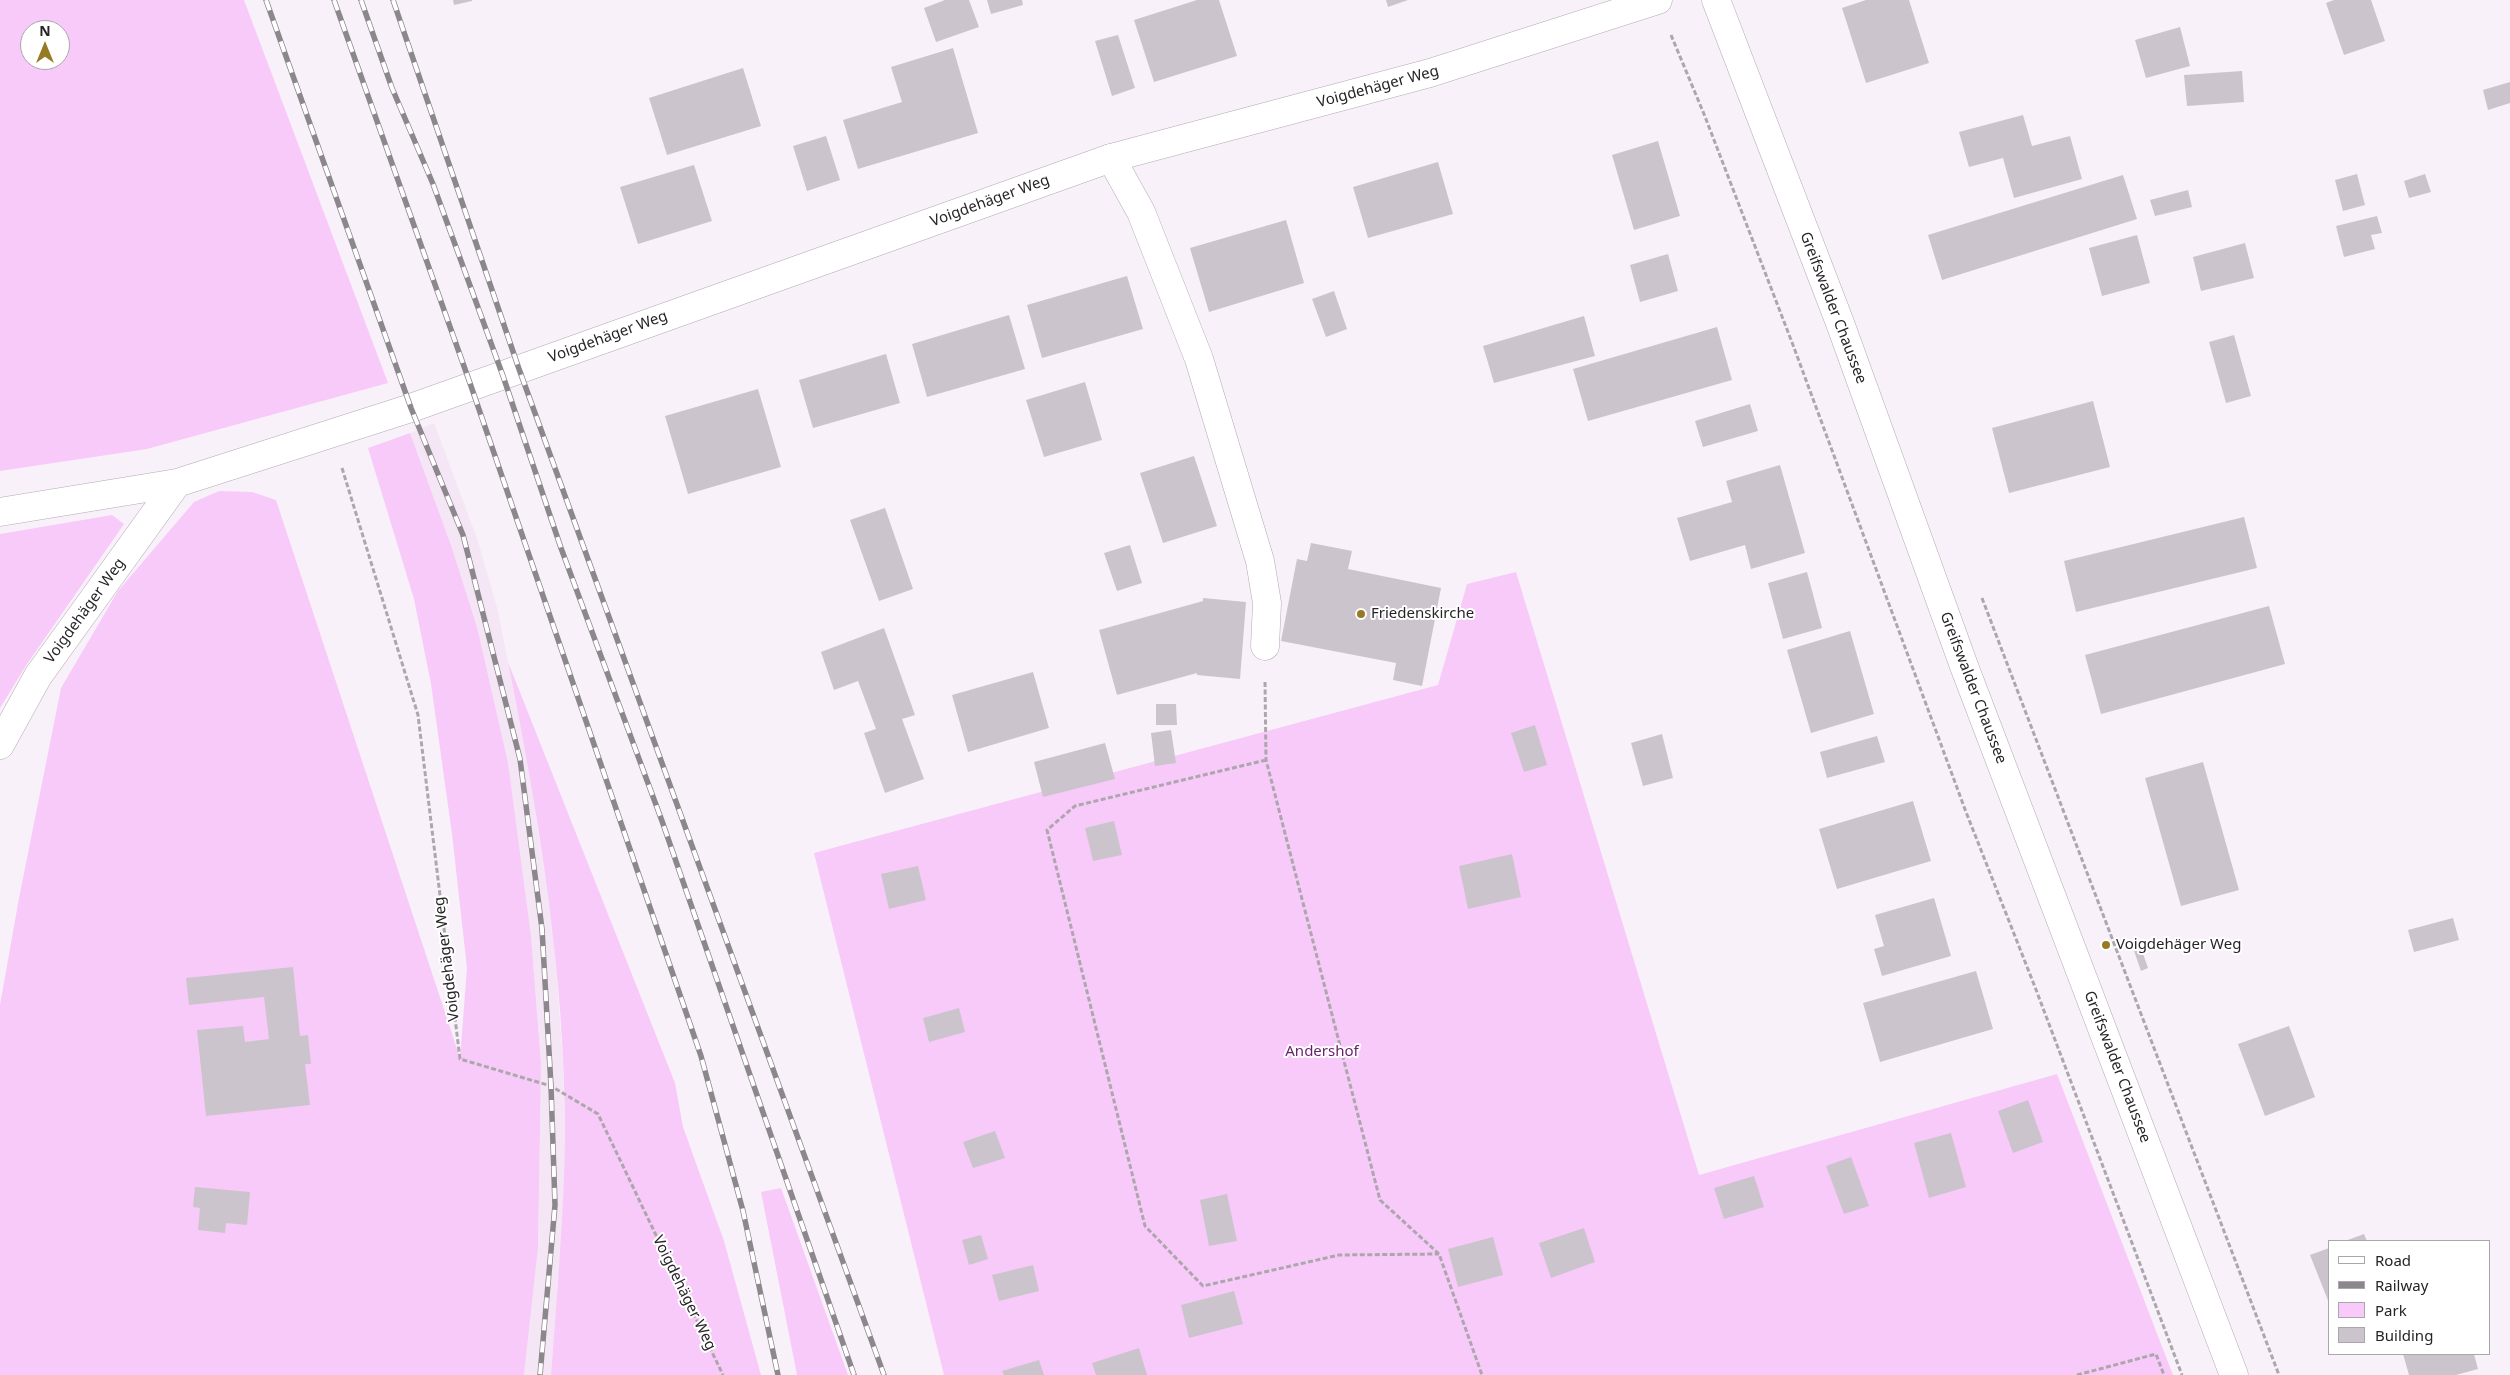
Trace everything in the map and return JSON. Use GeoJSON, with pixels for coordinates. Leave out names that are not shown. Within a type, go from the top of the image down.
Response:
{"type":"FeatureCollection","features":[{"type":"Feature","properties":{"kind":"street","name":"Greifswalder Chaussee"},"geometry":{"type":"LineString","coordinates":[[1716,0],[1840,323],[1964,666],[2234,1375]]}},
{"type":"Feature","properties":{"kind":"street","name":"Voigdehäger Weg"},"geometry":{"type":"LineString","coordinates":[[0,512],[177,483],[503,376],[1111,158],[1430,73],[1656,1]]}},
{"type":"Feature","properties":{"kind":"street"},"geometry":{"type":"LineString","coordinates":[[1111,158],[1141,212],[1199,359],[1260,561],[1267,603],[1265,646]]}},
{"type":"Feature","properties":{"kind":"street","name":"Voigdehäger Weg"},"geometry":{"type":"LineString","coordinates":[[0,745],[38,676],[177,483]]}},
{"type":"Feature","properties":{"kind":"path"},"geometry":{"type":"LineString","coordinates":[[1656,1],[1704,114],[1793,345],[1966,812],[2035,987],[2182,1375]]}},
{"type":"Feature","properties":{"kind":"path","name":"Voigdehäger Weg"},"geometry":{"type":"LineString","coordinates":[[331,433],[418,715],[460,1059],[552,1086],[598,1114],[722,1375]]}},
{"type":"Feature","properties":{"kind":"path"},"geometry":{"type":"LineString","coordinates":[[1980,593],[2279,1375]]}},
{"type":"Feature","properties":{"kind":"path"},"geometry":{"type":"LineString","coordinates":[[1265,646],[1266,760],[1380,1200],[1439,1254],[1482,1375]]}},
{"type":"Feature","properties":{"kind":"path"},"geometry":{"type":"LineString","coordinates":[[1266,760],[1075,806],[1047,830],[1146,1226],[1202,1286],[1339,1255],[1439,1254]]}},
{"type":"Feature","properties":{"kind":"path"},"geometry":{"type":"LineString","coordinates":[[2077,1375],[2156,1354],[2164,1375]]}},
{"type":"Feature","properties":{"kind":"shaded area"},"geometry":{"type":"Polygon","coordinates":[[[434,423],[478,541],[498,611],[528,763],[554,937],[563,1063],[565,1134],[562,1236],[551,1375],[524,1375],[538,1248],[540,1132],[541,1063],[531,936],[477,627],[451,545],[410,433],[434,423]]]}},
{"type":"Feature","properties":{"kind":"green space"},"geometry":{"type":"Polygon","coordinates":[[[0,0],[244,0],[388,383],[147,449],[0,471],[0,0]]]}},
{"type":"Feature","properties":{"kind":"green space"},"geometry":{"type":"Polygon","coordinates":[[[410,433],[451,545],[477,627],[508,763],[531,936],[541,1063],[540,1132],[538,1248],[524,1375],[0,1375],[0,1005],[19,898],[61,688],[118,591],[194,502],[219,491],[252,492],[276,500],[460,1058],[467,968],[452,834],[431,684],[414,599],[368,448],[410,433]]]}},
{"type":"Feature","properties":{"kind":"green space"},"geometry":{"type":"Polygon","coordinates":[[[112,515],[124,524],[27,664],[0,708],[0,534],[112,515]]]}},
{"type":"Feature","properties":{"kind":"green space","name":"Andershof"},"geometry":{"type":"Polygon","coordinates":[[[1516,572],[1699,1175],[2057,1074],[2173,1375],[944,1375],[814,853],[1438,685],[1467,584],[1516,572]]]}},
{"type":"Feature","properties":{"kind":"green space"},"geometry":{"type":"Polygon","coordinates":[[[508,662],[675,1083],[683,1127],[724,1241],[761,1375],[551,1375],[560,1254],[564,1164],[564,1074],[555,956],[548,896],[530,779],[508,662]]]}},
{"type":"Feature","properties":{"kind":"green space"},"geometry":{"type":"Polygon","coordinates":[[[781,1188],[848,1375],[797,1375],[761,1192],[781,1188]]]}},
{"type":"Feature","properties":{"kind":"building"},"geometry":{"type":"Polygon","coordinates":[[[453,0],[472,0],[472,1],[454,5],[453,0]]]}},
{"type":"Feature","properties":{"kind":"building"},"geometry":{"type":"Polygon","coordinates":[[[945,0],[969,0],[979,27],[936,42],[924,8],[945,0]]]}},
{"type":"Feature","properties":{"kind":"building"},"geometry":{"type":"Polygon","coordinates":[[[987,0],[1022,0],[1023,5],[991,14],[987,0]]]}},
{"type":"Feature","properties":{"kind":"building"},"geometry":{"type":"Polygon","coordinates":[[[1197,0],[1219,0],[1237,56],[1154,82],[1134,20],[1197,0]]]}},
{"type":"Feature","properties":{"kind":"building"},"geometry":{"type":"Polygon","coordinates":[[[1386,0],[1408,0],[1388,7],[1386,0]]]}},
{"type":"Feature","properties":{"kind":"building"},"geometry":{"type":"Polygon","coordinates":[[[1866,0],[1909,0],[1929,63],[1866,83],[1842,8],[1866,0]]]}},
{"type":"Feature","properties":{"kind":"building"},"geometry":{"type":"Polygon","coordinates":[[[2334,0],[2371,0],[2385,41],[2344,55],[2326,3],[2334,0]]]}},
{"type":"Feature","properties":{"kind":"building"},"geometry":{"type":"Polygon","coordinates":[[[2180,27],[2190,66],[2146,78],[2135,40],[2180,27]]]}},
{"type":"Feature","properties":{"kind":"building"},"geometry":{"type":"Polygon","coordinates":[[[1118,35],[1135,88],[1112,96],[1095,41],[1118,35]]]}},
{"type":"Feature","properties":{"kind":"building"},"geometry":{"type":"Polygon","coordinates":[[[953,48],[978,133],[858,169],[843,120],[902,102],[891,67],[953,48]]]}},
{"type":"Feature","properties":{"kind":"building"},"geometry":{"type":"Polygon","coordinates":[[[743,68],[761,126],[667,155],[649,98],[743,68]]]}},
{"type":"Feature","properties":{"kind":"building"},"geometry":{"type":"Polygon","coordinates":[[[2242,71],[2244,102],[2187,106],[2184,75],[2242,71]]]}},
{"type":"Feature","properties":{"kind":"building"},"geometry":{"type":"Polygon","coordinates":[[[2510,82],[2510,103],[2488,110],[2483,90],[2510,82]]]}},
{"type":"Feature","properties":{"kind":"building"},"geometry":{"type":"Polygon","coordinates":[[[2023,115],[2032,146],[2070,136],[2082,179],[2014,198],[2003,158],[1969,167],[1959,132],[2023,115]]]}},
{"type":"Feature","properties":{"kind":"building"},"geometry":{"type":"Polygon","coordinates":[[[826,136],[840,180],[807,191],[793,146],[826,136]]]}},
{"type":"Feature","properties":{"kind":"building"},"geometry":{"type":"Polygon","coordinates":[[[1658,141],[1680,216],[1634,230],[1612,155],[1658,141]]]}},
{"type":"Feature","properties":{"kind":"building"},"geometry":{"type":"Polygon","coordinates":[[[1438,162],[1453,214],[1368,238],[1353,187],[1438,162]]]}},
{"type":"Feature","properties":{"kind":"building"},"geometry":{"type":"Polygon","coordinates":[[[694,165],[712,221],[638,244],[620,187],[694,165]]]}},
{"type":"Feature","properties":{"kind":"building"},"geometry":{"type":"Polygon","coordinates":[[[2357,174],[2365,205],[2343,211],[2335,180],[2357,174]]]}},
{"type":"Feature","properties":{"kind":"building"},"geometry":{"type":"Polygon","coordinates":[[[2425,174],[2431,192],[2409,198],[2404,181],[2425,174]]]}},
{"type":"Feature","properties":{"kind":"building"},"geometry":{"type":"Polygon","coordinates":[[[2123,175],[2137,219],[1942,280],[1928,235],[2123,175]]]}},
{"type":"Feature","properties":{"kind":"building"},"geometry":{"type":"Polygon","coordinates":[[[2188,190],[2192,207],[2155,216],[2150,200],[2188,190]]]}},
{"type":"Feature","properties":{"kind":"building"},"geometry":{"type":"Polygon","coordinates":[[[2377,216],[2382,233],[2371,235],[2375,249],[2344,257],[2336,226],[2377,216]]]}},
{"type":"Feature","properties":{"kind":"building"},"geometry":{"type":"Polygon","coordinates":[[[1286,220],[1304,283],[1209,312],[1190,248],[1286,220]]]}},
{"type":"Feature","properties":{"kind":"building"},"geometry":{"type":"Polygon","coordinates":[[[2137,235],[2150,283],[2102,296],[2089,248],[2137,235]]]}},
{"type":"Feature","properties":{"kind":"building"},"geometry":{"type":"Polygon","coordinates":[[[2245,243],[2254,278],[2201,291],[2193,257],[2245,243]]]}},
{"type":"Feature","properties":{"kind":"building"},"geometry":{"type":"Polygon","coordinates":[[[1668,254],[1678,291],[1640,302],[1630,265],[1668,254]]]}},
{"type":"Feature","properties":{"kind":"building"},"geometry":{"type":"Polygon","coordinates":[[[1127,276],[1143,329],[1042,358],[1027,305],[1127,276]]]}},
{"type":"Feature","properties":{"kind":"building"},"geometry":{"type":"Polygon","coordinates":[[[1334,291],[1347,329],[1326,337],[1312,299],[1334,291]]]}},
{"type":"Feature","properties":{"kind":"building"},"geometry":{"type":"Polygon","coordinates":[[[1009,315],[1025,369],[927,397],[912,344],[1009,315]]]}},
{"type":"Feature","properties":{"kind":"building"},"geometry":{"type":"Polygon","coordinates":[[[1584,316],[1595,356],[1494,383],[1483,346],[1584,316]]]}},
{"type":"Feature","properties":{"kind":"building"},"geometry":{"type":"Polygon","coordinates":[[[1717,327],[1732,380],[1588,421],[1573,369],[1717,327]]]}},
{"type":"Feature","properties":{"kind":"building"},"geometry":{"type":"Polygon","coordinates":[[[2234,335],[2251,396],[2226,403],[2209,342],[2234,335]]]}},
{"type":"Feature","properties":{"kind":"building"},"geometry":{"type":"Polygon","coordinates":[[[886,354],[900,403],[813,428],[799,380],[886,354]]]}},
{"type":"Feature","properties":{"kind":"building"},"geometry":{"type":"Polygon","coordinates":[[[1085,382],[1102,440],[1044,457],[1026,400],[1085,382]]]}},
{"type":"Feature","properties":{"kind":"building"},"geometry":{"type":"Polygon","coordinates":[[[758,389],[781,467],[688,494],[665,416],[758,389]]]}},
{"type":"Feature","properties":{"kind":"building"},"geometry":{"type":"Polygon","coordinates":[[[2093,401],[2110,467],[2009,493],[1992,428],[2093,401]]]}},
{"type":"Feature","properties":{"kind":"building"},"geometry":{"type":"Polygon","coordinates":[[[1750,404],[1758,431],[1703,447],[1695,421],[1750,404]]]}},
{"type":"Feature","properties":{"kind":"building"},"geometry":{"type":"Polygon","coordinates":[[[1194,456],[1217,526],[1163,543],[1140,473],[1194,456]]]}},
{"type":"Feature","properties":{"kind":"building"},"geometry":{"type":"Polygon","coordinates":[[[1780,465],[1805,553],[1751,569],[1745,545],[1690,561],[1677,518],[1732,502],[1726,481],[1780,465]]]}},
{"type":"Feature","properties":{"kind":"building"},"geometry":{"type":"Polygon","coordinates":[[[885,508],[913,589],[879,601],[850,520],[885,508]]]}},
{"type":"Feature","properties":{"kind":"building"},"geometry":{"type":"Polygon","coordinates":[[[2244,517],[2257,568],[2076,612],[2064,561],[2244,517]]]}},
{"type":"Feature","properties":{"kind":"building","name":"Friedenskirche"},"geometry":{"type":"Polygon","coordinates":[[[1311,543],[1352,551],[1348,569],[1441,588],[1422,686],[1393,680],[1396,663],[1281,641],[1297,559],[1307,561],[1311,543]]]}},
{"type":"Feature","properties":{"kind":"building"},"geometry":{"type":"Polygon","coordinates":[[[1130,545],[1142,583],[1117,591],[1104,553],[1130,545]]]}},
{"type":"Feature","properties":{"kind":"building"},"geometry":{"type":"Polygon","coordinates":[[[1807,572],[1822,628],[1783,639],[1768,583],[1807,572]]]}},
{"type":"Feature","properties":{"kind":"building"},"geometry":{"type":"Polygon","coordinates":[[[1203,598],[1246,602],[1240,679],[1197,675],[1197,673],[1117,695],[1099,630],[1203,601],[1203,598]]]}},
{"type":"Feature","properties":{"kind":"building"},"geometry":{"type":"Polygon","coordinates":[[[2269,606],[2285,664],[2101,714],[2085,655],[2269,606]]]}},
{"type":"Feature","properties":{"kind":"building"},"geometry":{"type":"Polygon","coordinates":[[[884,628],[915,715],[902,719],[924,779],[885,793],[864,733],[876,729],[858,681],[834,690],[821,652],[884,628]]]}},
{"type":"Feature","properties":{"kind":"building"},"geometry":{"type":"Polygon","coordinates":[[[1850,631],[1874,714],[1811,733],[1787,650],[1850,631]]]}},
{"type":"Feature","properties":{"kind":"building"},"geometry":{"type":"Polygon","coordinates":[[[1033,672],[1049,728],[968,752],[952,695],[1033,672]]]}},
{"type":"Feature","properties":{"kind":"building"},"geometry":{"type":"Polygon","coordinates":[[[1156,704],[1176,704],[1177,725],[1156,725],[1156,704]]]}},
{"type":"Feature","properties":{"kind":"building"},"geometry":{"type":"Polygon","coordinates":[[[1535,725],[1547,765],[1524,772],[1511,733],[1535,725]]]}},
{"type":"Feature","properties":{"kind":"building"},"geometry":{"type":"Polygon","coordinates":[[[1171,730],[1176,763],[1155,766],[1151,733],[1171,730]]]}},
{"type":"Feature","properties":{"kind":"building"},"geometry":{"type":"Polygon","coordinates":[[[1662,734],[1673,778],[1643,786],[1631,743],[1662,734]]]}},
{"type":"Feature","properties":{"kind":"building"},"geometry":{"type":"Polygon","coordinates":[[[1877,736],[1885,762],[1827,778],[1820,752],[1877,736]]]}},
{"type":"Feature","properties":{"kind":"building"},"geometry":{"type":"Polygon","coordinates":[[[1105,743],[1115,779],[1043,797],[1034,762],[1105,743]]]}},
{"type":"Feature","properties":{"kind":"building"},"geometry":{"type":"Polygon","coordinates":[[[2203,762],[2239,890],[2181,906],[2145,778],[2203,762]]]}},
{"type":"Feature","properties":{"kind":"building"},"geometry":{"type":"Polygon","coordinates":[[[1913,801],[1931,861],[1837,889],[1819,829],[1913,801]]]}},
{"type":"Feature","properties":{"kind":"building"},"geometry":{"type":"Polygon","coordinates":[[[1114,821],[1122,855],[1093,861],[1085,828],[1114,821]]]}},
{"type":"Feature","properties":{"kind":"building"},"geometry":{"type":"Polygon","coordinates":[[[1512,854],[1521,897],[1468,909],[1459,866],[1512,854]]]}},
{"type":"Feature","properties":{"kind":"building"},"geometry":{"type":"Polygon","coordinates":[[[918,866],[926,900],[889,909],[881,874],[918,866]]]}},
{"type":"Feature","properties":{"kind":"building"},"geometry":{"type":"Polygon","coordinates":[[[1934,898],[1951,956],[1882,976],[1874,949],[1884,946],[1875,915],[1934,898]]]}},
{"type":"Feature","properties":{"kind":"building"},"geometry":{"type":"Polygon","coordinates":[[[2453,918],[2459,940],[2414,952],[2408,930],[2453,918]]]}},
{"type":"Feature","properties":{"kind":"building"},"geometry":{"type":"Polygon","coordinates":[[[2140,945],[2148,968],[2141,971],[2133,948],[2140,945]]]}},
{"type":"Feature","properties":{"kind":"building"},"geometry":{"type":"Polygon","coordinates":[[[293,967],[300,1036],[308,1035],[311,1064],[305,1064],[310,1105],[206,1116],[197,1030],[243,1026],[245,1042],[269,1039],[264,997],[189,1005],[186,978],[293,967]]]}},
{"type":"Feature","properties":{"kind":"building"},"geometry":{"type":"Polygon","coordinates":[[[1976,971],[1993,1029],[1880,1062],[1863,1003],[1976,971]]]}},
{"type":"Feature","properties":{"kind":"building"},"geometry":{"type":"Polygon","coordinates":[[[959,1008],[965,1032],[929,1042],[923,1018],[959,1008]]]}},
{"type":"Feature","properties":{"kind":"building"},"geometry":{"type":"Polygon","coordinates":[[[2289,1026],[2315,1097],[2265,1116],[2238,1044],[2289,1026]]]}},
{"type":"Feature","properties":{"kind":"building"},"geometry":{"type":"Polygon","coordinates":[[[2028,1100],[2043,1142],[2013,1153],[1998,1111],[2028,1100]]]}},
{"type":"Feature","properties":{"kind":"building"},"geometry":{"type":"Polygon","coordinates":[[[995,1131],[1005,1158],[973,1168],[963,1142],[995,1131]]]}},
{"type":"Feature","properties":{"kind":"building"},"geometry":{"type":"Polygon","coordinates":[[[1951,1133],[1966,1187],[1929,1198],[1914,1143],[1951,1133]]]}},
{"type":"Feature","properties":{"kind":"building"},"geometry":{"type":"Polygon","coordinates":[[[1851,1157],[1869,1206],[1844,1214],[1826,1166],[1851,1157]]]}},
{"type":"Feature","properties":{"kind":"building"},"geometry":{"type":"Polygon","coordinates":[[[1754,1176],[1764,1207],[1724,1219],[1714,1188],[1754,1176]]]}},
{"type":"Feature","properties":{"kind":"building"},"geometry":{"type":"Polygon","coordinates":[[[195,1187],[250,1192],[247,1225],[226,1223],[225,1233],[198,1230],[200,1208],[193,1207],[195,1187]]]}},
{"type":"Feature","properties":{"kind":"building"},"geometry":{"type":"Polygon","coordinates":[[[1227,1194],[1237,1241],[1209,1246],[1200,1200],[1227,1194]]]}},
{"type":"Feature","properties":{"kind":"building"},"geometry":{"type":"Polygon","coordinates":[[[1584,1228],[1595,1262],[1551,1278],[1539,1243],[1584,1228]]]}},
{"type":"Feature","properties":{"kind":"building"},"geometry":{"type":"Polygon","coordinates":[[[2364,1234],[2367,1240],[2348,1240],[2364,1234]]]}},
{"type":"Feature","properties":{"kind":"building"},"geometry":{"type":"Polygon","coordinates":[[[981,1235],[988,1259],[969,1265],[962,1240],[981,1235]]]}},
{"type":"Feature","properties":{"kind":"building"},"geometry":{"type":"Polygon","coordinates":[[[1493,1237],[1503,1275],[1458,1287],[1448,1249],[1493,1237]]]}},
{"type":"Feature","properties":{"kind":"building"},"geometry":{"type":"Polygon","coordinates":[[[2328,1248],[2328,1300],[2310,1255],[2328,1248]]]}},
{"type":"Feature","properties":{"kind":"building"},"geometry":{"type":"Polygon","coordinates":[[[1033,1265],[1039,1291],[999,1301],[992,1275],[1033,1265]]]}},
{"type":"Feature","properties":{"kind":"building"},"geometry":{"type":"Polygon","coordinates":[[[1234,1291],[1243,1324],[1189,1338],[1181,1305],[1234,1291]]]}},
{"type":"Feature","properties":{"kind":"building"},"geometry":{"type":"Polygon","coordinates":[[[1139,1348],[1147,1375],[1096,1375],[1092,1363],[1139,1348]]]}},
{"type":"Feature","properties":{"kind":"building"},"geometry":{"type":"Polygon","coordinates":[[[2403,1355],[2474,1355],[2478,1369],[2456,1375],[2409,1375],[2403,1355]]]}},
{"type":"Feature","properties":{"kind":"building"},"geometry":{"type":"Polygon","coordinates":[[[1039,1360],[1044,1375],[1004,1375],[1002,1371],[1039,1360]]]}},
{"type":"Feature","properties":{"kind":"railway"},"geometry":{"type":"LineString","coordinates":[[266,0],[411,408],[463,535],[520,759],[542,929],[551,1086],[555,1205],[540,1375]]}},
{"type":"Feature","properties":{"kind":"railway"},"geometry":{"type":"LineString","coordinates":[[334,0],[471,386],[701,1056],[743,1211],[778,1375]]}},
{"type":"Feature","properties":{"kind":"railway"},"geometry":{"type":"LineString","coordinates":[[361,0],[392,88],[433,184],[503,376],[561,548],[662,821],[854,1375]]}},
{"type":"Feature","properties":{"kind":"railway"},"geometry":{"type":"LineString","coordinates":[[393,0],[519,369],[884,1375]]}},
{"type":"Feature","properties":{"kind":"place","name":"Friedenskirche"},"geometry":{"type":"Point","coordinates":[1361,614]}},
{"type":"Feature","properties":{"kind":"place","name":"Voigdehäger Weg"},"geometry":{"type":"Point","coordinates":[2106,945]}}]}
